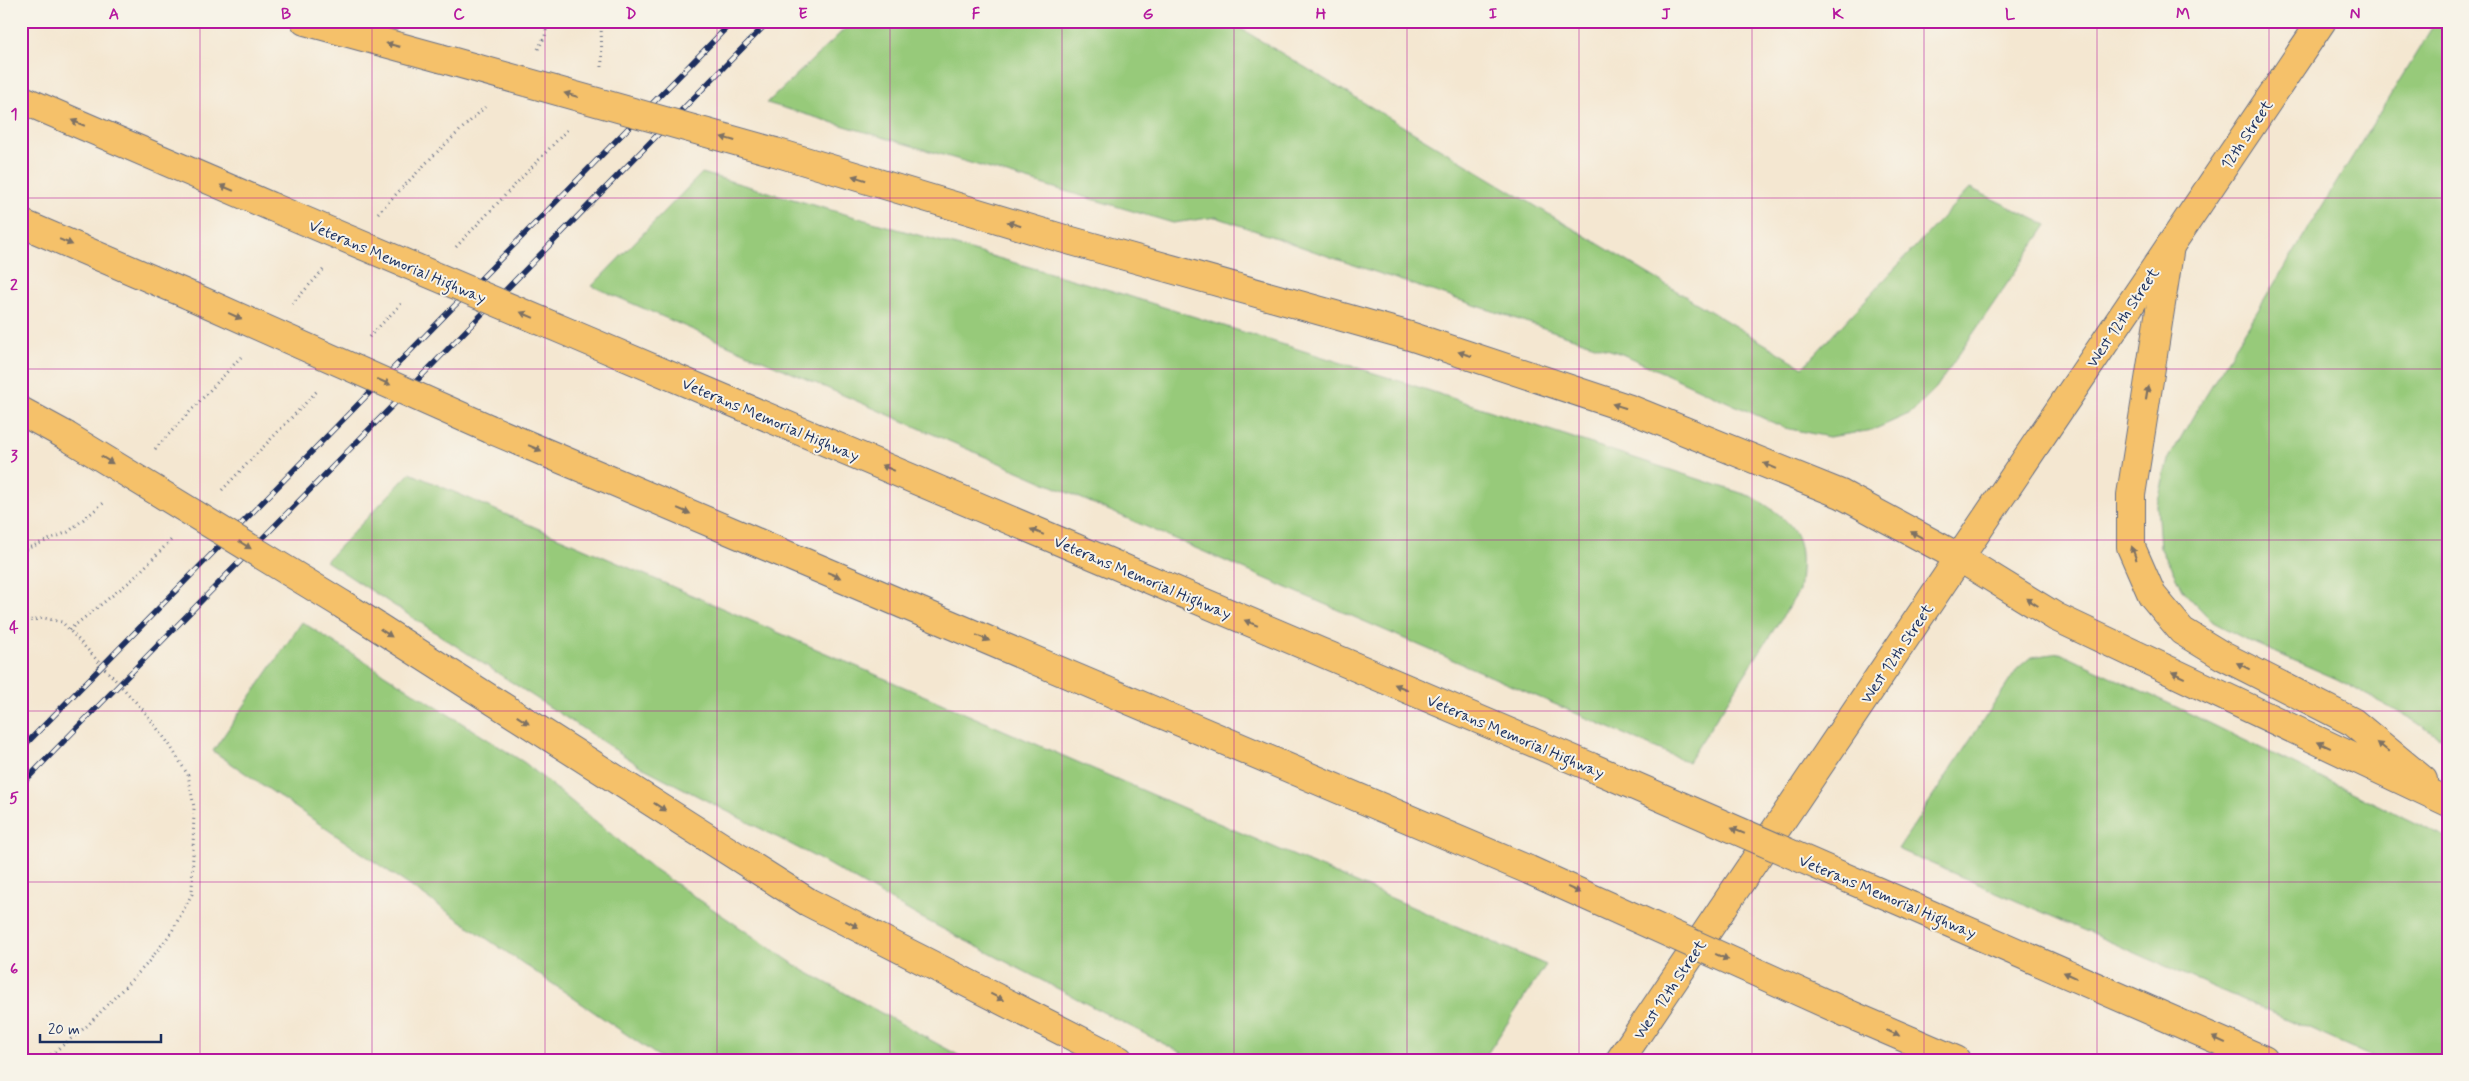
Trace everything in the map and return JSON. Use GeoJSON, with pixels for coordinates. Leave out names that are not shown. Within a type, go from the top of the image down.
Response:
{"type":"FeatureCollection","features":[{"type":"Feature","properties":{"kind":"main road"},"geometry":{"type":"LineString","coordinates":[[305,21],[775,152],[1061,238],[1410,336],[1630,409],[1841,494],[1960,558],[2056,617],[2448,801]]}},
{"type":"Feature","properties":{"kind":"main road","name":"12th Street"},"geometry":{"type":"LineString","coordinates":[[2170,246],[2322,21]]}},
{"type":"Feature","properties":{"kind":"main road","name":"Veterans Memorial Highway"},"geometry":{"type":"LineString","coordinates":[[21,99],[1591,767],[2264,1060]]}},
{"type":"Feature","properties":{"kind":"main road"},"geometry":{"type":"LineString","coordinates":[[21,223],[191,296],[490,429],[1529,870],[1848,1014],[1956,1060]]}},
{"type":"Feature","properties":{"kind":"main road"},"geometry":{"type":"LineString","coordinates":[[2170,246],[2131,495],[2132,547],[2152,595],[2182,631],[2223,656],[2353,722],[2448,801]]}},
{"type":"Feature","properties":{"kind":"main road","name":"West 12th Street"},"geometry":{"type":"LineString","coordinates":[[1620,1060],[2170,246]]}},
{"type":"Feature","properties":{"kind":"main road"},"geometry":{"type":"LineString","coordinates":[[21,411],[65,434],[345,606],[808,902],[1119,1060]]}},
{"type":"Feature","properties":{"kind":"path"},"geometry":{"type":"LineString","coordinates":[[535,54],[545,36],[548,21]]}},
{"type":"Feature","properties":{"kind":"path"},"geometry":{"type":"LineString","coordinates":[[372,219],[433,156],[490,102]]}},
{"type":"Feature","properties":{"kind":"path"},"geometry":{"type":"LineString","coordinates":[[285,311],[332,262]]}},
{"type":"Feature","properties":{"kind":"path"},"geometry":{"type":"LineString","coordinates":[[153,452],[244,353]]}},
{"type":"Feature","properties":{"kind":"path"},"geometry":{"type":"LineString","coordinates":[[21,551],[68,532],[113,495]]}},
{"type":"Feature","properties":{"kind":"path"},"geometry":{"type":"LineString","coordinates":[[21,622],[44,618],[62,622],[144,711],[169,744],[188,776],[194,807],[192,894],[171,933],[146,965],[87,1026],[44,1060]]}},
{"type":"Feature","properties":{"kind":"green space"},"geometry":{"type":"Polygon","coordinates":[[[853,21],[1228,21],[1803,367],[1970,188],[2047,225],[1936,388],[1911,413],[1873,430],[1829,437],[1785,428],[1622,354],[1216,217],[1173,223],[767,103],[853,21]]]}},
{"type":"Feature","properties":{"kind":"green space"},"geometry":{"type":"Polygon","coordinates":[[[2436,21],[2448,21],[2448,743],[2413,720],[2337,679],[2249,641],[2213,622],[2183,591],[2160,547],[2157,505],[2168,460],[2199,406],[2436,21]]]}},
{"type":"Feature","properties":{"kind":"green space"},"geometry":{"type":"Polygon","coordinates":[[[702,173],[1106,289],[1409,384],[1753,497],[1781,516],[1796,534],[1800,545],[1801,557],[1799,591],[1688,762],[592,286],[702,173]]]}},
{"type":"Feature","properties":{"kind":"green space"},"geometry":{"type":"Polygon","coordinates":[[[410,473],[1546,965],[1483,1060],[1195,1060],[918,916],[819,859],[640,766],[326,561],[410,473]]]}},
{"type":"Feature","properties":{"kind":"green space"},"geometry":{"type":"Polygon","coordinates":[[[302,622],[525,763],[651,867],[801,969],[967,1060],[664,1060],[213,751],[302,622]]]}},
{"type":"Feature","properties":{"kind":"green space"},"geometry":{"type":"Polygon","coordinates":[[[2060,653],[2172,705],[2448,839],[2448,1060],[2380,1060],[1898,849],[2018,668],[2031,657],[2060,653]]]}},
{"type":"Feature","properties":{"kind":"railway"},"geometry":{"type":"LineString","coordinates":[[21,749],[733,21]]}},
{"type":"Feature","properties":{"kind":"railway"},"geometry":{"type":"LineString","coordinates":[[21,785],[769,21]]}}]}
